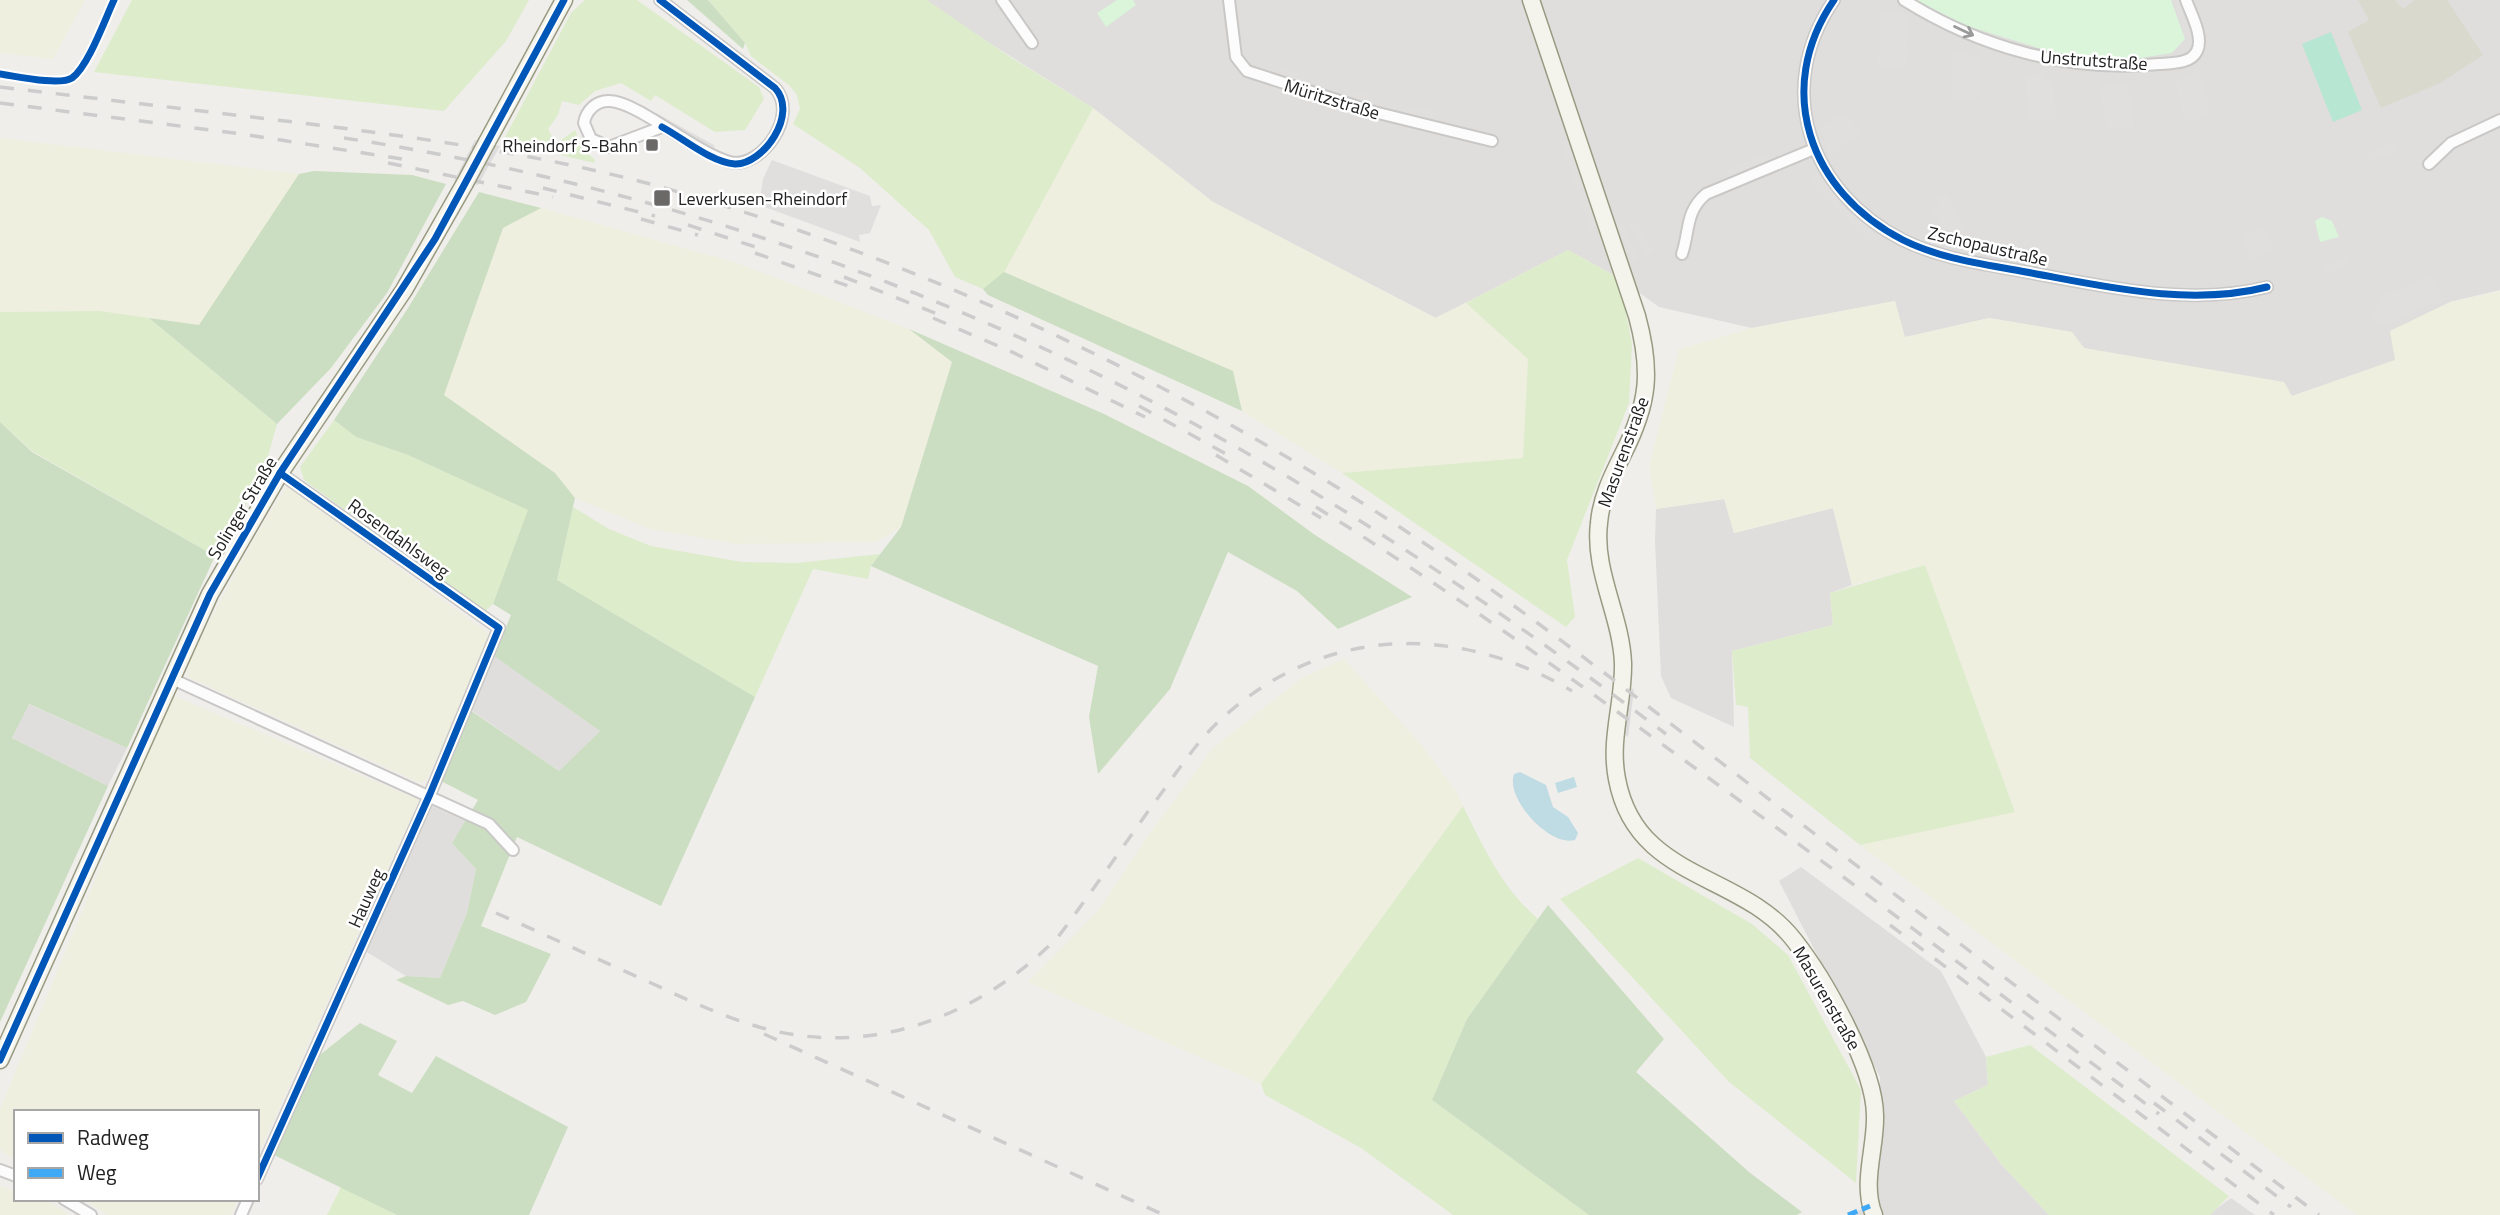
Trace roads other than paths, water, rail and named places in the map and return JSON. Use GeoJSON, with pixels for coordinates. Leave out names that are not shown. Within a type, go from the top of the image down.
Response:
{"type":"FeatureCollection","features":[{"type":"Feature","properties":{"kind":"main road","name":"Solinger Straße"},"geometry":{"type":"LineString","coordinates":[[0,1060],[210,594],[280,473],[404,290],[564,0]]}},
{"type":"Feature","properties":{"kind":"main road","name":"Masurenstraße"},"geometry":{"type":"LineString","coordinates":[[1531,0],[1637,316],[1647,363],[1647,384],[1639,419],[1610,481],[1599,521],[1600,563],[1622,652],[1623,676],[1614,751],[1620,793],[1633,821],[1663,856],[1748,901],[1792,938],[1814,970],[1862,1061],[1874,1105],[1868,1186],[1874,1215]]}},
{"type":"Feature","properties":{"kind":"street"},"geometry":{"type":"LineString","coordinates":[[660,0],[775,88],[783,98],[786,110],[765,149],[755,158],[734,164],[718,159],[662,127],[611,101],[592,107],[584,123],[591,139],[609,147],[662,127]]}},
{"type":"Feature","properties":{"kind":"street"},"geometry":{"type":"LineString","coordinates":[[1002,0],[1032,43]]}},
{"type":"Feature","properties":{"kind":"street","name":"Müritzstraße"},"geometry":{"type":"LineString","coordinates":[[1229,0],[1233,49],[1247,71],[1374,112],[1492,141]]}},
{"type":"Feature","properties":{"kind":"street","name":"Zschopaustraße"},"geometry":{"type":"LineString","coordinates":[[1834,0],[1811,42],[1803,75],[1806,121],[1814,149],[1847,197],[1875,223],[1903,240],[1939,255],[2092,284],[2179,296],[2245,293],[2267,288]]}},
{"type":"Feature","properties":{"kind":"street","name":"Unstrutstraße"},"geometry":{"type":"LineString","coordinates":[[1904,0],[1984,40],[2037,57],[2062,61],[2145,65],[2179,62],[2193,57],[2199,48],[2199,39],[2186,0]]}},
{"type":"Feature","properties":{"kind":"street"},"geometry":{"type":"LineString","coordinates":[[2429,164],[2451,144],[2500,120]]}},
{"type":"Feature","properties":{"kind":"street"},"geometry":{"type":"LineString","coordinates":[[1682,254],[1690,214],[1695,204],[1706,194],[1814,149]]}},
{"type":"Feature","properties":{"kind":"street","name":"Rosendahlsweg"},"geometry":{"type":"LineString","coordinates":[[280,473],[499,628]]}},
{"type":"Feature","properties":{"kind":"street","name":"Hauweg"},"geometry":{"type":"LineString","coordinates":[[259,1175],[430,794],[499,628]]}},
{"type":"Feature","properties":{"kind":"street"},"geometry":{"type":"LineString","coordinates":[[170,678],[430,794],[489,824],[513,850]]}},
{"type":"Feature","properties":{"kind":"street"},"geometry":{"type":"LineString","coordinates":[[67,1201],[91,1215]]}},
{"type":"Feature","properties":{"kind":"water"},"geometry":{"type":"Polygon","coordinates":[[[1520,772],[1546,785],[1553,807],[1568,817],[1578,833],[1575,840],[1553,836],[1531,819],[1522,807],[1513,784],[1514,774],[1520,772]]]}},
{"type":"Feature","properties":{"kind":"water"},"geometry":{"type":"Polygon","coordinates":[[[1574,777],[1577,787],[1558,793],[1555,783],[1574,777]]]}},
{"type":"Feature","properties":{"kind":"railway"},"geometry":{"type":"LineString","coordinates":[[0,87],[391,135],[479,148],[610,174],[759,217],[863,254],[967,295],[1068,341],[1168,391],[1266,445],[1361,502],[1495,592],[2319,1215]]}},
{"type":"Feature","properties":{"kind":"railway"},"geometry":{"type":"LineString","coordinates":[[0,103],[242,134],[402,159]]}},
{"type":"Feature","properties":{"kind":"railway"},"geometry":{"type":"LineString","coordinates":[[344,138],[458,158],[570,183],[681,213],[791,247],[899,287],[1005,331],[1109,380],[1211,433],[1329,501],[1444,575],[1666,734]]}},
{"type":"Feature","properties":{"kind":"railway"},"geometry":{"type":"LineString","coordinates":[[388,163],[553,197]]}},
{"type":"Feature","properties":{"kind":"railway"},"geometry":{"type":"LineString","coordinates":[[543,188],[655,216]]}},
{"type":"Feature","properties":{"kind":"railway"},"geometry":{"type":"LineString","coordinates":[[641,219],[698,235]]}},
{"type":"Feature","properties":{"kind":"railway"},"geometry":{"type":"LineString","coordinates":[[688,225],[768,251]]}},
{"type":"Feature","properties":{"kind":"railway"},"geometry":{"type":"LineString","coordinates":[[755,253],[851,287]]}},
{"type":"Feature","properties":{"kind":"railway"},"geometry":{"type":"LineString","coordinates":[[844,277],[945,317]]}},
{"type":"Feature","properties":{"kind":"railway"},"geometry":{"type":"LineString","coordinates":[[933,318],[1010,351],[1145,417]]}},
{"type":"Feature","properties":{"kind":"railway"},"geometry":{"type":"LineString","coordinates":[[1139,406],[1228,455]]}},
{"type":"Feature","properties":{"kind":"railway"},"geometry":{"type":"LineString","coordinates":[[1216,455],[1321,518]]}},
{"type":"Feature","properties":{"kind":"railway"},"geometry":{"type":"LineString","coordinates":[[1316,507],[1465,604],[1610,706],[2159,1114]]}},
{"type":"Feature","properties":{"kind":"railway"},"geometry":{"type":"LineString","coordinates":[[496,913],[745,1023],[800,1036],[841,1038],[882,1034],[920,1024],[958,1009],[994,989],[1027,965],[1058,937],[1182,765],[1212,728],[1252,694],[1294,669],[1339,653],[1385,645],[1432,645],[1479,652],[1526,668],[1572,691]]}},
{"type":"Feature","properties":{"kind":"railway"},"geometry":{"type":"LineString","coordinates":[[1890,925],[2274,1215]]}},
{"type":"Feature","properties":{"kind":"railway"},"geometry":{"type":"LineString","coordinates":[[764,1034],[1164,1215]]}},
{"type":"Feature","properties":{"kind":"railway"},"geometry":{"type":"LineString","coordinates":[[2154,1103],[2291,1207]]}},
{"type":"Feature","properties":{"kind":"place","name":"Rheindorf S-Bahn"},"geometry":{"type":"Point","coordinates":[652,145]}},
{"type":"Feature","properties":{"kind":"place","name":"Leverkusen-Rheindorf"},"geometry":{"type":"Point","coordinates":[662,198]}}]}
